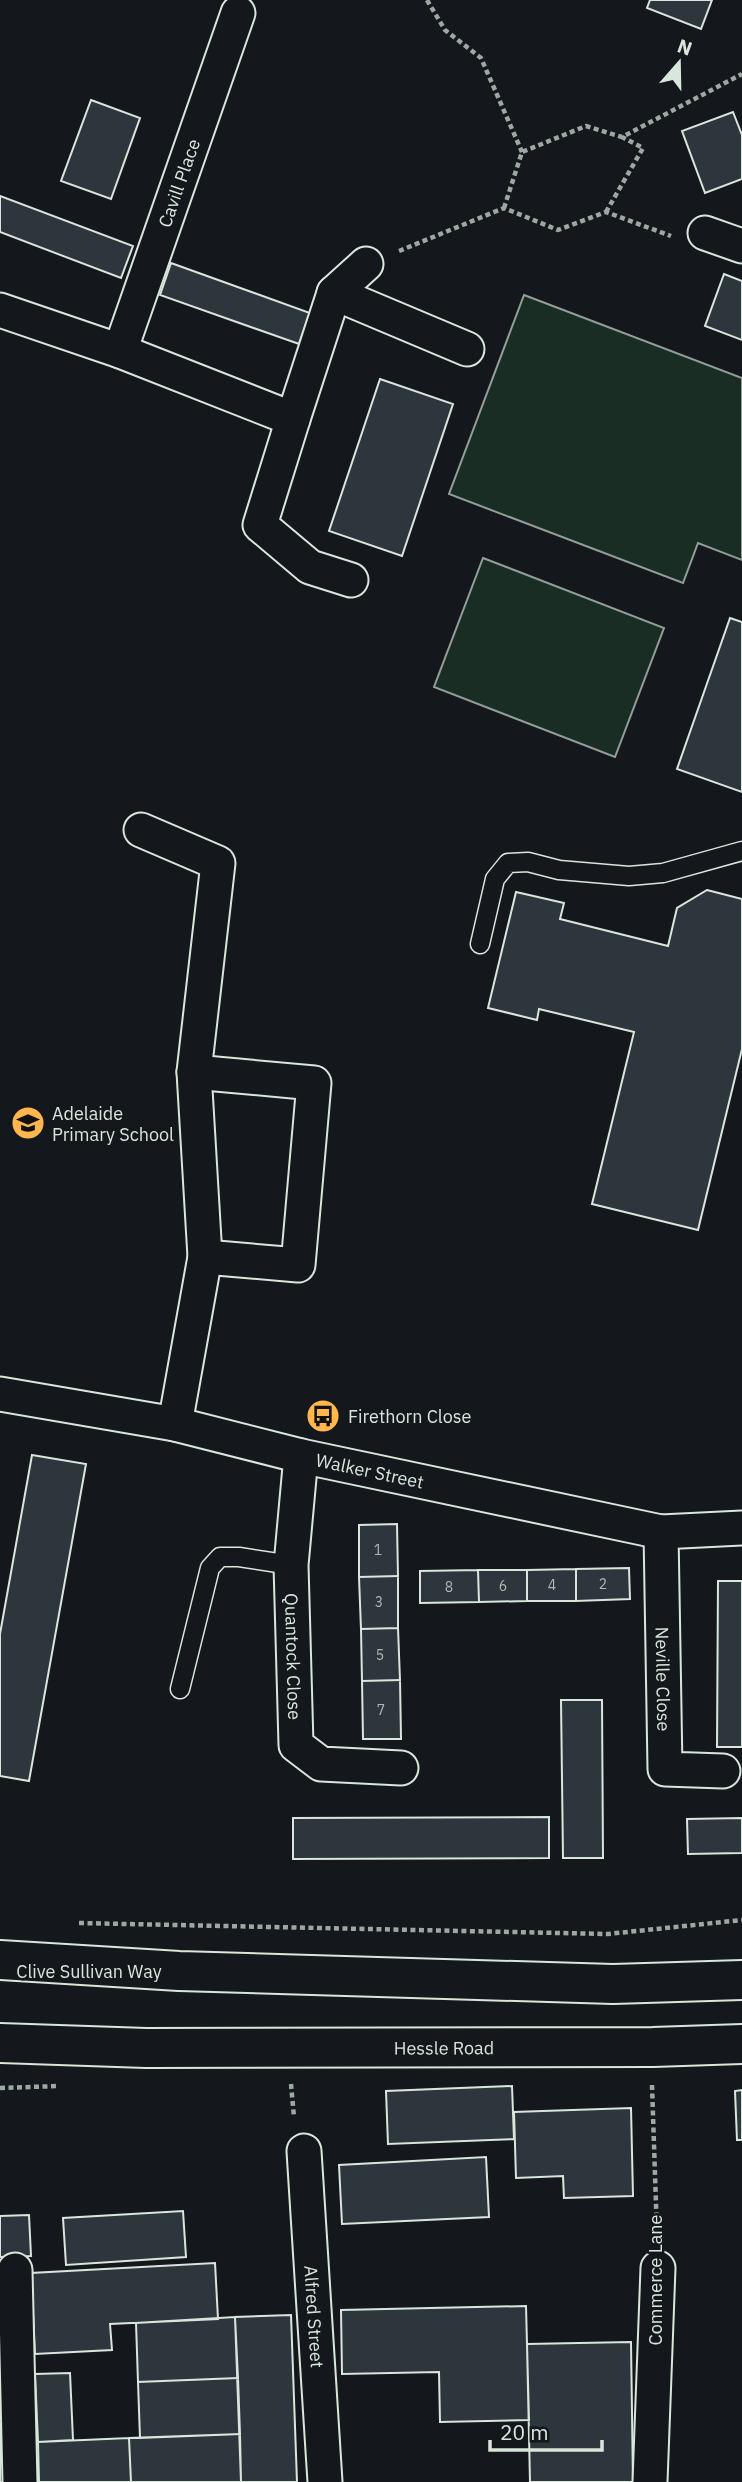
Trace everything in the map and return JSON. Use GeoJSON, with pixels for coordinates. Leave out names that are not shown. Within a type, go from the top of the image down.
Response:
{"type":"FeatureCollection","features":[{"type":"Feature","properties":{"kind":"highway"},"geometry":{"type":"LineString","coordinates":[[0,1960],[179,1970],[613,1984],[742,1980]]}},
{"type":"Feature","properties":{"kind":"highway","name":"Clive Sullivan Way"},"geometry":{"type":"LineString","coordinates":[[0,1971],[179,1970]]}},
{"type":"Feature","properties":{"kind":"highway"},"geometry":{"type":"LineString","coordinates":[[0,2043],[146,2048]]}},
{"type":"Feature","properties":{"kind":"highway","name":"Hessle Road"},"geometry":{"type":"LineString","coordinates":[[146,2048],[742,2045]]}},
{"type":"Feature","properties":{"kind":"highway"},"geometry":{"type":"LineString","coordinates":[[0,2057],[146,2048]]}},
{"type":"Feature","properties":{"kind":"street","name":"Cavill Place"},"geometry":{"type":"LineString","coordinates":[[120,351],[238,13]]}},
{"type":"Feature","properties":{"kind":"street"},"geometry":{"type":"LineString","coordinates":[[705,233],[742,246]]}},
{"type":"Feature","properties":{"kind":"street"},"geometry":{"type":"LineString","coordinates":[[351,580],[310,566],[260,525],[334,293],[366,264]]}},
{"type":"Feature","properties":{"kind":"street"},"geometry":{"type":"LineString","coordinates":[[334,293],[467,349]]}},
{"type":"Feature","properties":{"kind":"street"},"geometry":{"type":"LineString","coordinates":[[0,310],[120,351],[293,419]]}},
{"type":"Feature","properties":{"kind":"street"},"geometry":{"type":"LineString","coordinates":[[141,830],[218,863],[194,1072],[205,1257],[175,1424]]}},
{"type":"Feature","properties":{"kind":"street"},"geometry":{"type":"LineString","coordinates":[[194,1072],[314,1083],[298,1265],[205,1257]]}},
{"type":"Feature","properties":{"kind":"street","name":"Walker Street"},"geometry":{"type":"LineString","coordinates":[[0,1394],[175,1424],[300,1455],[661,1532],[742,1528]]}},
{"type":"Feature","properties":{"kind":"street","name":"Quantock Close"},"geometry":{"type":"LineString","coordinates":[[300,1455],[291,1565],[296,1745],[321,1764],[401,1768]]}},
{"type":"Feature","properties":{"kind":"street","name":"Neville Close"},"geometry":{"type":"LineString","coordinates":[[661,1532],[665,1769],[723,1771]]}},
{"type":"Feature","properties":{"kind":"street","name":"Alfred Street"},"geometry":{"type":"LineString","coordinates":[[304,2151],[326,2482]]}},
{"type":"Feature","properties":{"kind":"street","name":"Commerce Lane"},"geometry":{"type":"LineString","coordinates":[[650,2482],[658,2268]]}},
{"type":"Feature","properties":{"kind":"street"},"geometry":{"type":"LineString","coordinates":[[15,2270],[20,2482]]}},
{"type":"Feature","properties":{"kind":"lane"},"geometry":{"type":"LineString","coordinates":[[480,944],[495,879],[508,863],[528,862],[559,870],[629,876],[663,873],[742,851]]}},
{"type":"Feature","properties":{"kind":"lane"},"geometry":{"type":"LineString","coordinates":[[180,1689],[210,1568],[220,1557],[239,1557],[291,1565]]}},
{"type":"Feature","properties":{"kind":"path"},"geometry":{"type":"LineString","coordinates":[[427,0],[445,30],[481,58],[522,152],[504,208]]}},
{"type":"Feature","properties":{"kind":"path"},"geometry":{"type":"LineString","coordinates":[[622,137],[742,74]]}},
{"type":"Feature","properties":{"kind":"path"},"geometry":{"type":"LineString","coordinates":[[366,264],[504,208],[558,230],[606,212],[643,148],[622,137],[586,126],[522,152]]}},
{"type":"Feature","properties":{"kind":"path"},"geometry":{"type":"LineString","coordinates":[[606,212],[684,241],[705,233]]}},
{"type":"Feature","properties":{"kind":"path"},"geometry":{"type":"LineString","coordinates":[[151,1926],[608,1934],[742,1920]]}},
{"type":"Feature","properties":{"kind":"path","name":"Commerce Lane"},"geometry":{"type":"LineString","coordinates":[[651,2077],[658,2268]]}},
{"type":"Feature","properties":{"kind":"green space"},"geometry":{"type":"Polygon","coordinates":[[[524,295],[742,378],[742,560],[698,543],[683,583],[449,494],[524,295]]]}},
{"type":"Feature","properties":{"kind":"green space"},"geometry":{"type":"Polygon","coordinates":[[[483,558],[664,628],[615,757],[434,687],[483,558]]]}},
{"type":"Feature","properties":{"kind":"building"},"geometry":{"type":"Polygon","coordinates":[[[650,0],[712,0],[701,29],[647,8],[650,0]]]}},
{"type":"Feature","properties":{"kind":"building"},"geometry":{"type":"Polygon","coordinates":[[[91,100],[140,118],[111,199],[61,181],[91,100]]]}},
{"type":"Feature","properties":{"kind":"building"},"geometry":{"type":"Polygon","coordinates":[[[733,112],[742,135],[742,179],[705,193],[682,131],[733,112]]]}},
{"type":"Feature","properties":{"kind":"building"},"geometry":{"type":"Polygon","coordinates":[[[0,196],[133,246],[121,278],[0,232],[0,196]]]}},
{"type":"Feature","properties":{"kind":"building"},"geometry":{"type":"Polygon","coordinates":[[[171,263],[310,313],[299,344],[160,295],[171,263]]]}},
{"type":"Feature","properties":{"kind":"building"},"geometry":{"type":"Polygon","coordinates":[[[724,274],[742,281],[742,340],[705,326],[724,274]]]}},
{"type":"Feature","properties":{"kind":"building"},"geometry":{"type":"Polygon","coordinates":[[[380,379],[453,404],[402,556],[329,531],[380,379]]]}},
{"type":"Feature","properties":{"kind":"building"},"geometry":{"type":"Polygon","coordinates":[[[730,618],[742,622],[742,792],[677,769],[730,618]]]}},
{"type":"Feature","properties":{"kind":"building"},"geometry":{"type":"Polygon","coordinates":[[[707,890],[742,899],[742,1049],[698,1230],[592,1204],[634,1032],[539,1009],[537,1020],[488,1008],[516,892],[564,903],[560,919],[668,946],[677,908],[707,890]]]}},
{"type":"Feature","properties":{"kind":"building"},"geometry":{"type":"Polygon","coordinates":[[[32,1455],[86,1464],[29,1781],[0,1776],[0,1634],[32,1455]]]}},
{"type":"Feature","properties":{"kind":"building"},"geometry":{"type":"Polygon","coordinates":[[[397,1524],[398,1576],[359,1577],[359,1525],[397,1524]]]}},
{"type":"Feature","properties":{"kind":"building"},"geometry":{"type":"Polygon","coordinates":[[[629,1568],[630,1599],[576,1601],[576,1569],[629,1568]]]}},
{"type":"Feature","properties":{"kind":"building"},"geometry":{"type":"Polygon","coordinates":[[[576,1569],[576,1601],[527,1601],[527,1570],[576,1569]]]}},
{"type":"Feature","properties":{"kind":"building"},"geometry":{"type":"Polygon","coordinates":[[[478,1570],[527,1570],[527,1601],[479,1602],[478,1570]]]}},
{"type":"Feature","properties":{"kind":"building"},"geometry":{"type":"Polygon","coordinates":[[[478,1570],[479,1602],[420,1603],[420,1571],[478,1570]]]}},
{"type":"Feature","properties":{"kind":"building"},"geometry":{"type":"Polygon","coordinates":[[[398,1576],[398,1628],[361,1629],[359,1577],[398,1576]]]}},
{"type":"Feature","properties":{"kind":"building"},"geometry":{"type":"Polygon","coordinates":[[[718,1581],[742,1581],[742,1747],[717,1747],[718,1581]]]}},
{"type":"Feature","properties":{"kind":"building"},"geometry":{"type":"Polygon","coordinates":[[[398,1628],[400,1680],[362,1681],[361,1629],[398,1628]]]}},
{"type":"Feature","properties":{"kind":"building"},"geometry":{"type":"Polygon","coordinates":[[[400,1680],[401,1739],[363,1739],[362,1681],[400,1680]]]}},
{"type":"Feature","properties":{"kind":"building"},"geometry":{"type":"Polygon","coordinates":[[[561,1700],[602,1700],[603,1858],[563,1858],[561,1700]]]}},
{"type":"Feature","properties":{"kind":"building"},"geometry":{"type":"Polygon","coordinates":[[[549,1817],[549,1858],[293,1859],[293,1818],[549,1817]]]}},
{"type":"Feature","properties":{"kind":"building"},"geometry":{"type":"Polygon","coordinates":[[[742,1818],[742,1853],[688,1854],[687,1819],[742,1818]]]}},
{"type":"Feature","properties":{"kind":"building"},"geometry":{"type":"Polygon","coordinates":[[[512,2086],[514,2139],[388,2144],[386,2091],[512,2086]]]}},
{"type":"Feature","properties":{"kind":"building"},"geometry":{"type":"Polygon","coordinates":[[[742,2090],[742,2140],[737,2140],[735,2091],[742,2090]]]}},
{"type":"Feature","properties":{"kind":"building"},"geometry":{"type":"Polygon","coordinates":[[[631,2108],[633,2196],[564,2198],[563,2176],[516,2178],[514,2112],[631,2108]]]}},
{"type":"Feature","properties":{"kind":"building"},"geometry":{"type":"Polygon","coordinates":[[[486,2157],[489,2217],[342,2224],[339,2165],[486,2157]]]}},
{"type":"Feature","properties":{"kind":"building"},"geometry":{"type":"Polygon","coordinates":[[[183,2211],[186,2257],[66,2265],[63,2218],[183,2211]]]}},
{"type":"Feature","properties":{"kind":"building"},"geometry":{"type":"Polygon","coordinates":[[[29,2215],[31,2256],[0,2257],[0,2216],[29,2215]]]}},
{"type":"Feature","properties":{"kind":"building"},"geometry":{"type":"Polygon","coordinates":[[[215,2263],[218,2319],[110,2324],[112,2350],[35,2354],[31,2273],[215,2263]]]}},
{"type":"Feature","properties":{"kind":"building"},"geometry":{"type":"Polygon","coordinates":[[[526,2306],[529,2420],[440,2422],[439,2372],[342,2374],[341,2310],[526,2306]]]}},
{"type":"Feature","properties":{"kind":"building"},"geometry":{"type":"Polygon","coordinates":[[[291,2315],[297,2482],[241,2482],[235,2317],[291,2315]]]}},
{"type":"Feature","properties":{"kind":"building"},"geometry":{"type":"Polygon","coordinates":[[[235,2317],[238,2378],[138,2382],[136,2323],[235,2317]]]}},
{"type":"Feature","properties":{"kind":"building"},"geometry":{"type":"Polygon","coordinates":[[[631,2342],[633,2482],[530,2482],[527,2344],[631,2342]]]}},
{"type":"Feature","properties":{"kind":"building"},"geometry":{"type":"Polygon","coordinates":[[[70,2373],[73,2440],[38,2442],[35,2374],[70,2373]]]}},
{"type":"Feature","properties":{"kind":"building"},"geometry":{"type":"Polygon","coordinates":[[[238,2378],[240,2434],[140,2438],[138,2382],[238,2378]]]}},
{"type":"Feature","properties":{"kind":"building"},"geometry":{"type":"Polygon","coordinates":[[[7,2422],[9,2482],[0,2482],[0,2423],[7,2422]]]}},
{"type":"Feature","properties":{"kind":"building"},"geometry":{"type":"Polygon","coordinates":[[[240,2434],[241,2482],[131,2482],[129,2438],[240,2434]]]}},
{"type":"Feature","properties":{"kind":"building"},"geometry":{"type":"Polygon","coordinates":[[[129,2438],[131,2482],[39,2482],[38,2442],[129,2438]]]}},
{"type":"Feature","properties":{"kind":"place","name":"Adelaide Primary School"},"geometry":{"type":"Point","coordinates":[28,1123]}},
{"type":"Feature","properties":{"kind":"place","name":"Firethorn Close"},"geometry":{"type":"Point","coordinates":[323,1416]}}]}
